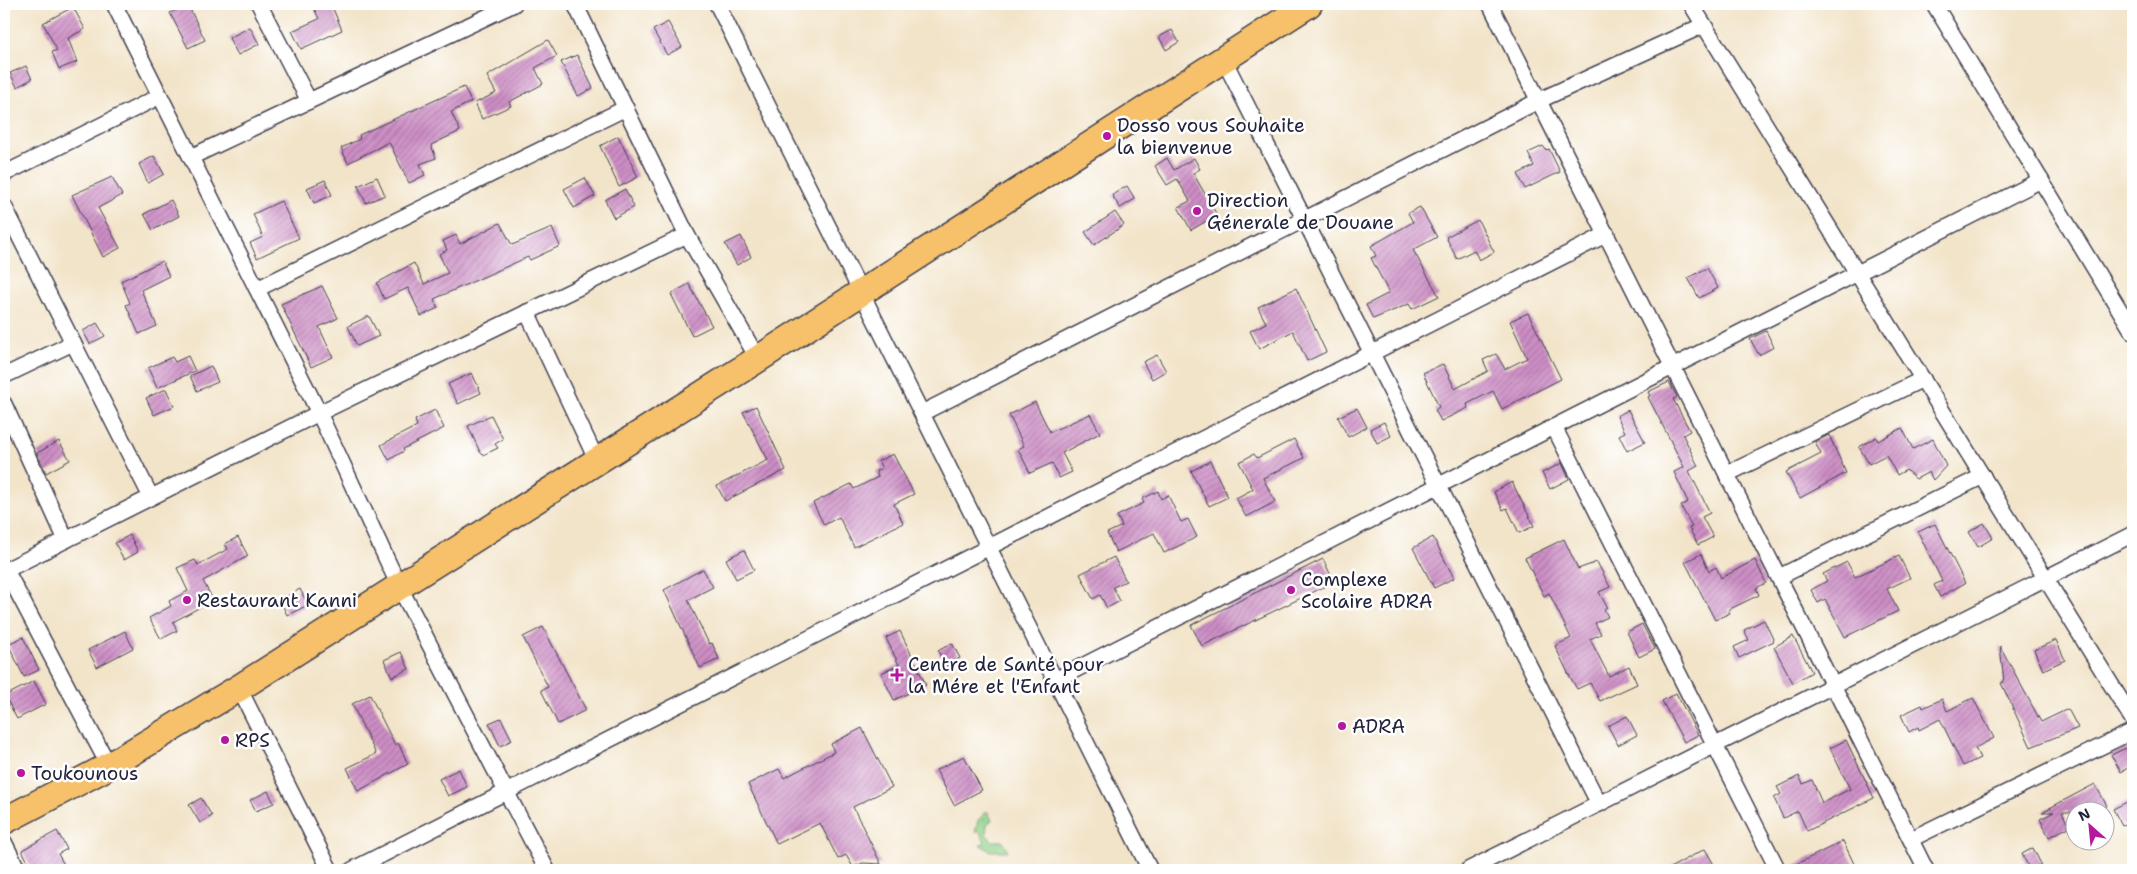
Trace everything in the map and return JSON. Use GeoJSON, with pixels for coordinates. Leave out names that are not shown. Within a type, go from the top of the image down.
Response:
{"type":"FeatureCollection","features":[{"type":"Feature","properties":{"kind":"highway"},"geometry":{"type":"LineString","coordinates":[[4,821],[109,766],[239,688],[1224,60],[1308,4]]}},
{"type":"Feature","properties":{"kind":"street"},"geometry":{"type":"LineString","coordinates":[[114,4],[319,413],[400,586],[547,870]]}},
{"type":"Feature","properties":{"kind":"street"},"geometry":{"type":"LineString","coordinates":[[259,4],[309,102]]}},
{"type":"Feature","properties":{"kind":"street"},"geometry":{"type":"LineString","coordinates":[[191,157],[514,4]]}},
{"type":"Feature","properties":{"kind":"street"},"geometry":{"type":"LineString","coordinates":[[575,4],[687,235],[758,358]]}},
{"type":"Feature","properties":{"kind":"street"},"geometry":{"type":"LineString","coordinates":[[717,4],[1150,870]]}},
{"type":"Feature","properties":{"kind":"street"},"geometry":{"type":"LineString","coordinates":[[1490,4],[1926,870]]}},
{"type":"Feature","properties":{"kind":"street"},"geometry":{"type":"LineString","coordinates":[[1691,4],[2133,720]]}},
{"type":"Feature","properties":{"kind":"street"},"geometry":{"type":"LineString","coordinates":[[1934,4],[2133,332]]}},
{"type":"Feature","properties":{"kind":"street"},"geometry":{"type":"LineString","coordinates":[[922,413],[1540,100],[1704,25]]}},
{"type":"Feature","properties":{"kind":"street"},"geometry":{"type":"LineString","coordinates":[[1224,60],[1370,354],[1599,804]]}},
{"type":"Feature","properties":{"kind":"street"},"geometry":{"type":"LineString","coordinates":[[4,174],[160,96]]}},
{"type":"Feature","properties":{"kind":"street"},"geometry":{"type":"LineString","coordinates":[[257,289],[626,108]]}},
{"type":"Feature","properties":{"kind":"street"},"geometry":{"type":"LineString","coordinates":[[1056,680],[1554,427],[1859,275],[2041,180]]}},
{"type":"Feature","properties":{"kind":"street"},"geometry":{"type":"LineString","coordinates":[[4,206],[151,497]]}},
{"type":"Feature","properties":{"kind":"street"},"geometry":{"type":"LineString","coordinates":[[352,870],[1607,234]]}},
{"type":"Feature","properties":{"kind":"street"},"geometry":{"type":"LineString","coordinates":[[109,766],[5,570],[319,413],[687,235]]}},
{"type":"Feature","properties":{"kind":"street"},"geometry":{"type":"LineString","coordinates":[[527,312],[597,461]]}},
{"type":"Feature","properties":{"kind":"street"},"geometry":{"type":"LineString","coordinates":[[4,376],[73,343]]}},
{"type":"Feature","properties":{"kind":"street"},"geometry":{"type":"LineString","coordinates":[[1727,474],[1923,379]]}},
{"type":"Feature","properties":{"kind":"street"},"geometry":{"type":"LineString","coordinates":[[4,404],[66,540]]}},
{"type":"Feature","properties":{"kind":"street"},"geometry":{"type":"LineString","coordinates":[[1554,427],[1778,870]]}},
{"type":"Feature","properties":{"kind":"street"},"geometry":{"type":"LineString","coordinates":[[1779,577],[1983,476]]}},
{"type":"Feature","properties":{"kind":"street"},"geometry":{"type":"LineString","coordinates":[[1468,870],[2133,534]]}},
{"type":"Feature","properties":{"kind":"street"},"geometry":{"type":"LineString","coordinates":[[239,688],[330,870]]}},
{"type":"Feature","properties":{"kind":"street"},"geometry":{"type":"LineString","coordinates":[[1911,840],[2133,731]]}},
{"type":"Feature","properties":{"kind":"street"},"geometry":{"type":"LineString","coordinates":[[4,842],[18,870]]}},
{"type":"Feature","properties":{"kind":"green space"},"geometry":{"type":"Polygon","coordinates":[[[987,811],[992,820],[987,824],[986,834],[992,841],[1003,841],[1008,851],[991,851],[980,845],[985,842],[979,830],[975,833],[978,820],[987,811]]]}},
{"type":"Feature","properties":{"kind":"building"},"geometry":{"type":"Polygon","coordinates":[[[312,4],[331,4],[342,30],[301,49],[292,31],[319,19],[312,4]]]}},
{"type":"Feature","properties":{"kind":"building"},"geometry":{"type":"Polygon","coordinates":[[[188,5],[205,40],[188,48],[170,13],[188,5]]]}},
{"type":"Feature","properties":{"kind":"building"},"geometry":{"type":"Polygon","coordinates":[[[73,7],[85,29],[68,38],[77,62],[59,69],[52,52],[57,50],[43,23],[73,7]]]}},
{"type":"Feature","properties":{"kind":"building"},"geometry":{"type":"Polygon","coordinates":[[[668,22],[682,47],[667,55],[653,30],[668,22]]]}},
{"type":"Feature","properties":{"kind":"building"},"geometry":{"type":"Polygon","coordinates":[[[250,27],[259,44],[238,55],[229,38],[250,27]]]}},
{"type":"Feature","properties":{"kind":"building"},"geometry":{"type":"Polygon","coordinates":[[[1172,30],[1179,42],[1166,50],[1159,37],[1172,30]]]}},
{"type":"Feature","properties":{"kind":"building"},"geometry":{"type":"Polygon","coordinates":[[[548,40],[557,56],[535,68],[543,84],[509,102],[511,106],[482,119],[475,103],[496,93],[487,76],[548,40]]]}},
{"type":"Feature","properties":{"kind":"building"},"geometry":{"type":"Polygon","coordinates":[[[577,55],[593,88],[578,96],[561,62],[577,55]]]}},
{"type":"Feature","properties":{"kind":"building"},"geometry":{"type":"Polygon","coordinates":[[[26,66],[32,79],[17,87],[10,73],[26,66]]]}},
{"type":"Feature","properties":{"kind":"building"},"geometry":{"type":"Polygon","coordinates":[[[464,87],[471,102],[451,112],[460,131],[431,145],[436,158],[420,164],[425,175],[409,183],[389,142],[348,163],[341,148],[360,139],[359,135],[464,87]]]}},
{"type":"Feature","properties":{"kind":"building"},"geometry":{"type":"Polygon","coordinates":[[[618,136],[638,177],[619,187],[600,146],[618,136]]]}},
{"type":"Feature","properties":{"kind":"building"},"geometry":{"type":"Polygon","coordinates":[[[1543,146],[1546,150],[1549,149],[1560,172],[1525,189],[1518,174],[1534,166],[1528,153],[1543,146]]]}},
{"type":"Feature","properties":{"kind":"building"},"geometry":{"type":"Polygon","coordinates":[[[154,156],[164,174],[148,183],[139,164],[154,156]]]}},
{"type":"Feature","properties":{"kind":"building"},"geometry":{"type":"Polygon","coordinates":[[[1167,158],[1174,170],[1194,158],[1200,169],[1193,173],[1217,215],[1191,230],[1178,207],[1190,201],[1177,179],[1167,185],[1155,166],[1167,158]]]}},
{"type":"Feature","properties":{"kind":"building"},"geometry":{"type":"Polygon","coordinates":[[[112,177],[122,195],[98,208],[120,248],[103,257],[72,195],[112,177]]]}},
{"type":"Feature","properties":{"kind":"building"},"geometry":{"type":"Polygon","coordinates":[[[377,177],[385,195],[366,203],[358,186],[377,177]]]}},
{"type":"Feature","properties":{"kind":"building"},"geometry":{"type":"Polygon","coordinates":[[[585,178],[595,196],[574,208],[564,189],[585,178]]]}},
{"type":"Feature","properties":{"kind":"building"},"geometry":{"type":"Polygon","coordinates":[[[325,180],[332,195],[314,203],[307,188],[325,180]]]}},
{"type":"Feature","properties":{"kind":"building"},"geometry":{"type":"Polygon","coordinates":[[[1127,186],[1135,199],[1120,208],[1112,195],[1127,186]]]}},
{"type":"Feature","properties":{"kind":"building"},"geometry":{"type":"Polygon","coordinates":[[[625,189],[634,207],[614,218],[605,200],[625,189]]]}},
{"type":"Feature","properties":{"kind":"building"},"geometry":{"type":"Polygon","coordinates":[[[171,200],[179,216],[153,230],[144,214],[171,200]]]}},
{"type":"Feature","properties":{"kind":"building"},"geometry":{"type":"Polygon","coordinates":[[[281,201],[299,238],[257,258],[250,243],[263,237],[253,214],[281,201]]]}},
{"type":"Feature","properties":{"kind":"building"},"geometry":{"type":"Polygon","coordinates":[[[1420,207],[1437,237],[1413,250],[1439,296],[1412,309],[1409,304],[1373,319],[1366,305],[1389,293],[1371,258],[1376,256],[1371,246],[1413,222],[1408,213],[1420,207]]]}},
{"type":"Feature","properties":{"kind":"building"},"geometry":{"type":"Polygon","coordinates":[[[1115,212],[1124,225],[1094,245],[1085,232],[1115,212]]]}},
{"type":"Feature","properties":{"kind":"building"},"geometry":{"type":"Polygon","coordinates":[[[1478,220],[1494,252],[1479,260],[1474,250],[1457,259],[1446,237],[1478,220]]]}},
{"type":"Feature","properties":{"kind":"building"},"geometry":{"type":"Polygon","coordinates":[[[500,223],[512,245],[552,228],[560,246],[530,260],[528,257],[434,299],[438,308],[421,316],[408,288],[384,299],[377,283],[414,263],[424,284],[448,273],[439,254],[447,250],[443,241],[456,235],[460,244],[500,223]]]}},
{"type":"Feature","properties":{"kind":"building"},"geometry":{"type":"Polygon","coordinates":[[[741,236],[751,257],[737,265],[725,244],[741,236]]]}},
{"type":"Feature","properties":{"kind":"building"},"geometry":{"type":"Polygon","coordinates":[[[162,261],[169,276],[141,290],[157,326],[139,334],[126,305],[130,303],[121,281],[162,261]]]}},
{"type":"Feature","properties":{"kind":"building"},"geometry":{"type":"Polygon","coordinates":[[[1707,268],[1718,288],[1699,298],[1688,278],[1707,268]]]}},
{"type":"Feature","properties":{"kind":"building"},"geometry":{"type":"Polygon","coordinates":[[[689,284],[712,326],[692,336],[671,294],[689,284]]]}},
{"type":"Feature","properties":{"kind":"building"},"geometry":{"type":"Polygon","coordinates":[[[322,286],[338,318],[319,327],[333,357],[311,367],[281,304],[322,286]]]}},
{"type":"Feature","properties":{"kind":"building"},"geometry":{"type":"Polygon","coordinates":[[[1296,288],[1326,352],[1307,361],[1293,331],[1259,349],[1250,331],[1266,323],[1258,307],[1296,288]]]}},
{"type":"Feature","properties":{"kind":"building"},"geometry":{"type":"Polygon","coordinates":[[[1528,313],[1561,379],[1502,409],[1493,391],[1467,404],[1468,408],[1441,421],[1435,410],[1439,407],[1423,373],[1443,364],[1455,389],[1488,371],[1483,360],[1496,354],[1505,369],[1527,358],[1510,321],[1528,313]]]}},
{"type":"Feature","properties":{"kind":"building"},"geometry":{"type":"Polygon","coordinates":[[[369,316],[379,336],[357,346],[348,326],[369,316]]]}},
{"type":"Feature","properties":{"kind":"building"},"geometry":{"type":"Polygon","coordinates":[[[97,323],[105,336],[90,344],[83,331],[97,323]]]}},
{"type":"Feature","properties":{"kind":"building"},"geometry":{"type":"Polygon","coordinates":[[[1766,331],[1774,347],[1759,355],[1750,339],[1766,331]]]}},
{"type":"Feature","properties":{"kind":"building"},"geometry":{"type":"Polygon","coordinates":[[[1157,355],[1166,371],[1152,379],[1143,362],[1157,355]]]}},
{"type":"Feature","properties":{"kind":"building"},"geometry":{"type":"Polygon","coordinates":[[[188,356],[195,371],[157,388],[148,368],[172,357],[175,362],[188,356]]]}},
{"type":"Feature","properties":{"kind":"building"},"geometry":{"type":"Polygon","coordinates":[[[211,366],[218,382],[197,391],[190,376],[211,366]]]}},
{"type":"Feature","properties":{"kind":"building"},"geometry":{"type":"Polygon","coordinates":[[[472,373],[481,393],[458,404],[448,384],[472,373]]]}},
{"type":"Feature","properties":{"kind":"building"},"geometry":{"type":"Polygon","coordinates":[[[1669,382],[1677,397],[1673,399],[1690,431],[1683,435],[1698,466],[1689,471],[1710,513],[1702,517],[1713,537],[1698,545],[1689,528],[1692,527],[1681,506],[1688,502],[1674,472],[1684,467],[1648,397],[1650,396],[1648,392],[1669,382]]]}},
{"type":"Feature","properties":{"kind":"building"},"geometry":{"type":"Polygon","coordinates":[[[166,389],[174,406],[154,415],[146,398],[166,389]]]}},
{"type":"Feature","properties":{"kind":"building"},"geometry":{"type":"Polygon","coordinates":[[[1035,402],[1050,432],[1090,414],[1100,433],[1062,453],[1072,472],[1059,478],[1052,463],[1030,473],[1018,449],[1024,446],[1009,415],[1035,402]]]}},
{"type":"Feature","properties":{"kind":"building"},"geometry":{"type":"Polygon","coordinates":[[[756,406],[786,470],[725,501],[717,486],[768,460],[743,412],[756,406]]]}},
{"type":"Feature","properties":{"kind":"building"},"geometry":{"type":"Polygon","coordinates":[[[1357,408],[1367,427],[1348,437],[1338,417],[1357,408]]]}},
{"type":"Feature","properties":{"kind":"building"},"geometry":{"type":"Polygon","coordinates":[[[435,410],[444,428],[403,449],[404,451],[389,460],[381,445],[417,426],[415,420],[435,410]]]}},
{"type":"Feature","properties":{"kind":"building"},"geometry":{"type":"Polygon","coordinates":[[[1628,410],[1645,442],[1627,451],[1619,435],[1625,432],[1617,416],[1628,410]]]}},
{"type":"Feature","properties":{"kind":"building"},"geometry":{"type":"Polygon","coordinates":[[[491,415],[503,439],[495,444],[498,448],[483,455],[468,426],[491,415]]]}},
{"type":"Feature","properties":{"kind":"building"},"geometry":{"type":"Polygon","coordinates":[[[1384,422],[1391,436],[1377,443],[1370,429],[1384,422]]]}},
{"type":"Feature","properties":{"kind":"building"},"geometry":{"type":"Polygon","coordinates":[[[1902,428],[1913,449],[1933,439],[1946,466],[1933,480],[1929,472],[1916,479],[1906,470],[1897,475],[1886,455],[1869,464],[1859,447],[1876,437],[1878,441],[1902,428]]]}},
{"type":"Feature","properties":{"kind":"building"},"geometry":{"type":"Polygon","coordinates":[[[1829,435],[1846,473],[1800,498],[1786,472],[1821,454],[1815,442],[1829,435]]]}},
{"type":"Feature","properties":{"kind":"building"},"geometry":{"type":"Polygon","coordinates":[[[1294,439],[1304,458],[1263,478],[1275,502],[1246,517],[1236,498],[1253,489],[1239,462],[1254,454],[1257,458],[1294,439]]]}},
{"type":"Feature","properties":{"kind":"building"},"geometry":{"type":"Polygon","coordinates":[[[59,441],[70,460],[46,473],[37,453],[59,441]]]}},
{"type":"Feature","properties":{"kind":"building"},"geometry":{"type":"Polygon","coordinates":[[[893,454],[914,494],[894,504],[903,523],[854,547],[839,517],[824,525],[813,503],[851,484],[854,489],[878,477],[876,471],[882,468],[878,461],[893,454]]]}},
{"type":"Feature","properties":{"kind":"building"},"geometry":{"type":"Polygon","coordinates":[[[1210,461],[1228,497],[1209,506],[1191,471],[1210,461]]]}},
{"type":"Feature","properties":{"kind":"building"},"geometry":{"type":"Polygon","coordinates":[[[1562,463],[1569,479],[1550,489],[1542,473],[1562,463]]]}},
{"type":"Feature","properties":{"kind":"building"},"geometry":{"type":"Polygon","coordinates":[[[1512,482],[1534,526],[1519,533],[1507,508],[1503,510],[1494,492],[1512,482]]]}},
{"type":"Feature","properties":{"kind":"building"},"geometry":{"type":"Polygon","coordinates":[[[1158,491],[1161,499],[1168,495],[1181,522],[1188,519],[1197,537],[1164,553],[1154,533],[1116,552],[1107,533],[1122,526],[1117,516],[1144,503],[1142,499],[1158,491]]]}},
{"type":"Feature","properties":{"kind":"building"},"geometry":{"type":"Polygon","coordinates":[[[1984,523],[1993,538],[1978,547],[1969,532],[1984,523]]]}},
{"type":"Feature","properties":{"kind":"building"},"geometry":{"type":"Polygon","coordinates":[[[1935,524],[1965,583],[1940,597],[1934,585],[1942,581],[1918,532],[1935,524]]]}},
{"type":"Feature","properties":{"kind":"building"},"geometry":{"type":"Polygon","coordinates":[[[130,535],[138,552],[124,560],[115,543],[130,535]]]}},
{"type":"Feature","properties":{"kind":"building"},"geometry":{"type":"Polygon","coordinates":[[[238,537],[248,556],[203,581],[213,600],[173,622],[177,631],[161,639],[149,618],[171,606],[169,601],[188,591],[177,568],[195,560],[198,565],[228,549],[225,544],[238,537]]]}},
{"type":"Feature","properties":{"kind":"building"},"geometry":{"type":"Polygon","coordinates":[[[1433,537],[1454,578],[1434,588],[1413,548],[1433,537]]]}},
{"type":"Feature","properties":{"kind":"building"},"geometry":{"type":"Polygon","coordinates":[[[1564,539],[1578,569],[1597,562],[1610,587],[1599,592],[1607,607],[1604,609],[1608,617],[1595,623],[1601,634],[1590,639],[1609,676],[1629,666],[1637,684],[1600,701],[1590,683],[1577,689],[1569,675],[1555,646],[1571,638],[1549,593],[1544,596],[1525,558],[1564,539]]]}},
{"type":"Feature","properties":{"kind":"building"},"geometry":{"type":"Polygon","coordinates":[[[744,550],[754,570],[736,579],[726,559],[744,550]]]}},
{"type":"Feature","properties":{"kind":"building"},"geometry":{"type":"Polygon","coordinates":[[[1701,554],[1709,571],[1716,567],[1721,578],[1755,560],[1766,583],[1756,588],[1759,595],[1728,610],[1730,613],[1715,620],[1685,562],[1701,554]]]}},
{"type":"Feature","properties":{"kind":"building"},"geometry":{"type":"Polygon","coordinates":[[[1899,556],[1910,578],[1887,589],[1898,611],[1845,637],[1825,599],[1818,603],[1811,590],[1827,581],[1823,574],[1847,562],[1855,577],[1899,556]]]}},
{"type":"Feature","properties":{"kind":"building"},"geometry":{"type":"Polygon","coordinates":[[[1114,557],[1126,581],[1113,587],[1120,601],[1107,608],[1100,595],[1093,599],[1080,574],[1114,557]]]}},
{"type":"Feature","properties":{"kind":"building"},"geometry":{"type":"Polygon","coordinates":[[[1323,559],[1334,582],[1202,646],[1191,625],[1323,559]]]}},
{"type":"Feature","properties":{"kind":"building"},"geometry":{"type":"Polygon","coordinates":[[[703,569],[713,587],[688,600],[709,644],[712,643],[719,659],[700,668],[664,590],[703,569]]]}},
{"type":"Feature","properties":{"kind":"building"},"geometry":{"type":"Polygon","coordinates":[[[300,589],[308,605],[287,615],[280,600],[300,589]]]}},
{"type":"Feature","properties":{"kind":"building"},"geometry":{"type":"Polygon","coordinates":[[[1764,620],[1774,641],[1739,658],[1734,647],[1749,640],[1744,630],[1764,620]]]}},
{"type":"Feature","properties":{"kind":"building"},"geometry":{"type":"Polygon","coordinates":[[[1642,624],[1655,649],[1639,657],[1627,632],[1642,624]]]}},
{"type":"Feature","properties":{"kind":"building"},"geometry":{"type":"Polygon","coordinates":[[[543,627],[586,710],[558,724],[541,690],[548,687],[523,637],[543,627]]]}},
{"type":"Feature","properties":{"kind":"building"},"geometry":{"type":"Polygon","coordinates":[[[125,631],[133,648],[97,667],[88,650],[125,631]]]}},
{"type":"Feature","properties":{"kind":"building"},"geometry":{"type":"Polygon","coordinates":[[[900,631],[926,685],[894,700],[881,673],[899,665],[886,638],[900,631]]]}},
{"type":"Feature","properties":{"kind":"building"},"geometry":{"type":"Polygon","coordinates":[[[1793,636],[1812,672],[1793,683],[1774,647],[1793,636]]]}},
{"type":"Feature","properties":{"kind":"building"},"geometry":{"type":"Polygon","coordinates":[[[23,637],[39,670],[24,677],[8,644],[23,637]]]}},
{"type":"Feature","properties":{"kind":"building"},"geometry":{"type":"Polygon","coordinates":[[[2056,640],[2065,660],[2043,670],[2034,650],[2056,640]]]}},
{"type":"Feature","properties":{"kind":"building"},"geometry":{"type":"Polygon","coordinates":[[[952,643],[960,658],[946,666],[938,651],[952,643]]]}},
{"type":"Feature","properties":{"kind":"building"},"geometry":{"type":"Polygon","coordinates":[[[2000,646],[2041,722],[2068,709],[2078,728],[2031,747],[2001,683],[2004,682],[2000,646]]]}},
{"type":"Feature","properties":{"kind":"building"},"geometry":{"type":"Polygon","coordinates":[[[401,652],[409,669],[392,677],[384,660],[401,652]]]}},
{"type":"Feature","properties":{"kind":"building"},"geometry":{"type":"Polygon","coordinates":[[[34,681],[46,704],[17,719],[5,696],[34,681]]]}},
{"type":"Feature","properties":{"kind":"building"},"geometry":{"type":"Polygon","coordinates":[[[1676,693],[1698,735],[1684,742],[1662,701],[1676,693]]]}},
{"type":"Feature","properties":{"kind":"building"},"geometry":{"type":"Polygon","coordinates":[[[370,695],[395,745],[398,743],[408,764],[358,791],[347,768],[376,754],[352,704],[370,695]]]}},
{"type":"Feature","properties":{"kind":"building"},"geometry":{"type":"Polygon","coordinates":[[[1973,698],[1994,738],[1975,748],[1980,758],[1963,766],[1940,719],[1919,730],[1918,727],[1909,732],[1901,715],[1922,705],[1923,708],[1942,699],[1947,711],[1973,698]]]}},
{"type":"Feature","properties":{"kind":"building"},"geometry":{"type":"Polygon","coordinates":[[[1627,716],[1637,735],[1618,745],[1608,726],[1627,716]]]}},
{"type":"Feature","properties":{"kind":"building"},"geometry":{"type":"Polygon","coordinates":[[[501,718],[512,740],[500,746],[489,723],[501,718]]]}},
{"type":"Feature","properties":{"kind":"building"},"geometry":{"type":"Polygon","coordinates":[[[862,728],[892,787],[853,807],[881,864],[863,863],[853,867],[846,855],[838,859],[820,823],[777,844],[748,784],[779,769],[784,778],[834,752],[831,744],[862,728]]]}},
{"type":"Feature","properties":{"kind":"building"},"geometry":{"type":"Polygon","coordinates":[[[1846,740],[1874,798],[1807,831],[1798,811],[1783,818],[1774,798],[1781,794],[1777,787],[1799,776],[1803,784],[1812,780],[1822,803],[1850,789],[1830,748],[1846,740]]]}},
{"type":"Feature","properties":{"kind":"building"},"geometry":{"type":"Polygon","coordinates":[[[2126,748],[2133,765],[2121,772],[2111,755],[2126,748]]]}},
{"type":"Feature","properties":{"kind":"building"},"geometry":{"type":"Polygon","coordinates":[[[964,756],[982,790],[954,805],[936,770],[964,756]]]}},
{"type":"Feature","properties":{"kind":"building"},"geometry":{"type":"Polygon","coordinates":[[[459,769],[467,787],[448,796],[439,779],[459,769]]]}},
{"type":"Feature","properties":{"kind":"building"},"geometry":{"type":"Polygon","coordinates":[[[2095,784],[2105,802],[2064,802],[2064,812],[2062,812],[2064,816],[2064,830],[2049,837],[2040,819],[2054,812],[2042,812],[2095,784]]]}},
{"type":"Feature","properties":{"kind":"building"},"geometry":{"type":"Polygon","coordinates":[[[268,791],[274,803],[256,811],[250,800],[268,791]]]}},
{"type":"Feature","properties":{"kind":"building"},"geometry":{"type":"Polygon","coordinates":[[[201,798],[212,816],[200,823],[189,805],[201,798]]]}},
{"type":"Feature","properties":{"kind":"building"},"geometry":{"type":"Polygon","coordinates":[[[2133,799],[2133,820],[2122,826],[2114,808],[2133,799]]]}},
{"type":"Feature","properties":{"kind":"building"},"geometry":{"type":"Polygon","coordinates":[[[57,831],[67,849],[58,854],[67,870],[32,870],[22,850],[57,831]]]}},
{"type":"Feature","properties":{"kind":"building"},"geometry":{"type":"Polygon","coordinates":[[[1843,841],[1857,870],[1787,870],[1787,869],[1843,841]]]}},
{"type":"Feature","properties":{"kind":"building"},"geometry":{"type":"Polygon","coordinates":[[[2033,848],[2041,864],[2030,870],[2022,854],[2033,848]]]}},
{"type":"Feature","properties":{"kind":"building"},"geometry":{"type":"Polygon","coordinates":[[[1705,849],[1717,870],[1666,870],[1705,849]]]}},
{"type":"Feature","properties":{"kind":"place","name":"Dosso vous Souhaite la bienvenue"},"geometry":{"type":"Point","coordinates":[1107,136]}},
{"type":"Feature","properties":{"kind":"place","name":"Direction Génerale de Douane"},"geometry":{"type":"Point","coordinates":[1197,211]}},
{"type":"Feature","properties":{"kind":"place","name":"Complexe Scolaire ADRA"},"geometry":{"type":"Point","coordinates":[1291,590]}},
{"type":"Feature","properties":{"kind":"place","name":"Restaurant Kanni"},"geometry":{"type":"Point","coordinates":[187,600]}},
{"type":"Feature","properties":{"kind":"place","name":"Centre de Santé pour la Mére et l'Enfant"},"geometry":{"type":"Point","coordinates":[897,675]}},
{"type":"Feature","properties":{"kind":"place","name":"ADRA"},"geometry":{"type":"Point","coordinates":[1342,726]}},
{"type":"Feature","properties":{"kind":"place","name":"RPS"},"geometry":{"type":"Point","coordinates":[225,740]}},
{"type":"Feature","properties":{"kind":"place","name":"Toukounous"},"geometry":{"type":"Point","coordinates":[21,773]}}]}
